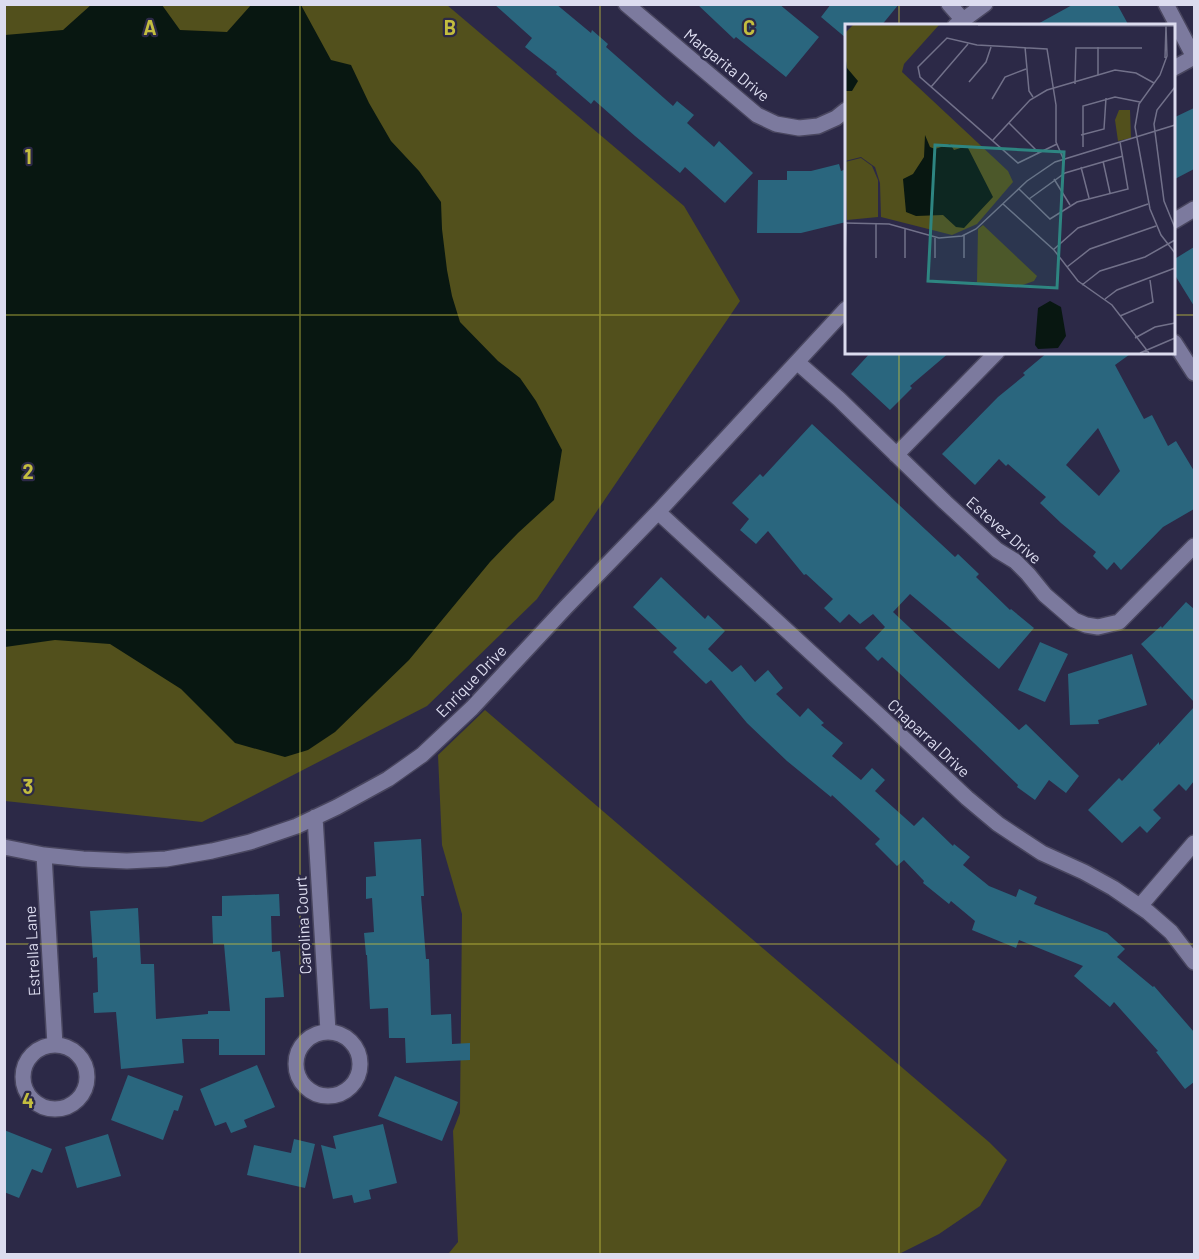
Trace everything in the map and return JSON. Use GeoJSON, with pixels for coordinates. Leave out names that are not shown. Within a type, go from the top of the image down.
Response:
{"type":"FeatureCollection","features":[{"type":"Feature","properties":{"kind":"street","name":"Margarita Drive"},"geometry":{"type":"LineString","coordinates":[[626,4],[758,115],[776,124],[799,128],[818,126],[836,118],[845,111]]}},
{"type":"Feature","properties":{"kind":"street"},"geometry":{"type":"LineString","coordinates":[[949,4],[959,23],[985,4]]}},
{"type":"Feature","properties":{"kind":"street"},"geometry":{"type":"LineString","coordinates":[[1166,4],[1194,57],[1175,67]]}},
{"type":"Feature","properties":{"kind":"street"},"geometry":{"type":"LineString","coordinates":[[1175,220],[1194,209]]}},
{"type":"Feature","properties":{"kind":"street","name":"Enrique Drive"},"geometry":{"type":"LineString","coordinates":[[4,847],[44,855],[127,861],[166,859],[212,851],[250,842],[297,826],[388,779],[422,755],[472,708],[845,310]]}},
{"type":"Feature","properties":{"kind":"street"},"geometry":{"type":"LineString","coordinates":[[1175,345],[1194,373]]}},
{"type":"Feature","properties":{"kind":"street"},"geometry":{"type":"LineString","coordinates":[[896,454],[995,354]]}},
{"type":"Feature","properties":{"kind":"street","name":"Estevez Drive"},"geometry":{"type":"LineString","coordinates":[[797,362],[839,399],[988,542],[1015,561],[1045,595],[1074,620],[1098,627],[1119,622],[1194,546]]}},
{"type":"Feature","properties":{"kind":"street","name":"Chaparral Drive"},"geometry":{"type":"LineString","coordinates":[[658,512],[967,798],[998,824],[1042,853],[1084,872],[1140,906],[1171,932],[1194,962]]}},
{"type":"Feature","properties":{"kind":"street","name":"Carolina Court"},"geometry":{"type":"LineString","coordinates":[[315,817],[328,1031]]}},
{"type":"Feature","properties":{"kind":"street"},"geometry":{"type":"LineString","coordinates":[[1140,906],[1194,843]]}},
{"type":"Feature","properties":{"kind":"street","name":"Estrella Lane"},"geometry":{"type":"LineString","coordinates":[[44,855],[56,1045]]}},
{"type":"Feature","properties":{"kind":"street"},"geometry":{"type":"LineString","coordinates":[[328,1031],[347,1037],[359,1053],[361,1063],[360,1073],[355,1082],[339,1094],[329,1096],[308,1089],[301,1081],[297,1070],[300,1048],[316,1034],[328,1031]]}},
{"type":"Feature","properties":{"kind":"street"},"geometry":{"type":"LineString","coordinates":[[56,1045],[67,1047],[76,1053],[83,1061],[87,1072],[87,1083],[83,1093],[76,1102],[61,1109],[45,1108],[36,1103],[29,1096],[23,1077],[29,1058],[36,1051],[56,1045]]}},
{"type":"Feature","properties":{"kind":"shaded area"},"geometry":{"type":"Polygon","coordinates":[[[92,4],[162,5],[180,30],[227,32],[251,5],[301,5],[331,60],[351,65],[391,141],[419,171],[441,202],[447,270],[460,322],[498,361],[520,378],[536,401],[562,450],[554,500],[490,562],[409,660],[335,732],[308,750],[285,757],[235,743],[181,689],[110,644],[55,640],[5,647],[5,35],[63,30],[92,4]]]}},
{"type":"Feature","properties":{"kind":"shaded area"},"geometry":{"type":"Polygon","coordinates":[[[5,5],[447,5],[684,206],[740,301],[537,599],[427,706],[202,822],[5,801],[5,5]]]}},
{"type":"Feature","properties":{"kind":"shaded area"},"geometry":{"type":"Polygon","coordinates":[[[485,710],[989,1142],[1007,1160],[980,1206],[939,1234],[899,1254],[410,1254],[449,1253],[458,1242],[453,1131],[460,1113],[462,914],[442,845],[438,755],[485,710]]]}},
{"type":"Feature","properties":{"kind":"building"},"geometry":{"type":"Polygon","coordinates":[[[494,4],[556,4],[591,33],[592,30],[608,44],[606,47],[673,106],[677,101],[694,115],[687,123],[714,147],[719,141],[753,173],[725,203],[685,167],[680,173],[594,100],[591,104],[556,74],[557,72],[525,47],[532,38],[494,4]]]}},
{"type":"Feature","properties":{"kind":"building"},"geometry":{"type":"Polygon","coordinates":[[[697,4],[779,4],[819,37],[786,77],[736,37],[734,39],[697,4]]]}},
{"type":"Feature","properties":{"kind":"building"},"geometry":{"type":"Polygon","coordinates":[[[831,4],[899,4],[883,24],[845,24],[845,37],[821,17],[831,4]]]}},
{"type":"Feature","properties":{"kind":"building"},"geometry":{"type":"Polygon","coordinates":[[[1074,4],[1117,4],[1128,24],[1038,24],[1074,4]]]}},
{"type":"Feature","properties":{"kind":"building"},"geometry":{"type":"Polygon","coordinates":[[[1194,108],[1194,169],[1175,179],[1175,117],[1194,108]]]}},
{"type":"Feature","properties":{"kind":"building"},"geometry":{"type":"Polygon","coordinates":[[[839,164],[841,171],[845,169],[845,222],[801,233],[757,233],[758,180],[787,180],[787,171],[811,171],[839,164]]]}},
{"type":"Feature","properties":{"kind":"building"},"geometry":{"type":"Polygon","coordinates":[[[1194,247],[1194,306],[1175,275],[1175,259],[1194,247]]]}},
{"type":"Feature","properties":{"kind":"building"},"geometry":{"type":"Polygon","coordinates":[[[869,354],[948,354],[910,386],[912,388],[890,410],[851,374],[869,354]]]}},
{"type":"Feature","properties":{"kind":"building"},"geometry":{"type":"Polygon","coordinates":[[[1046,354],[1130,354],[1115,365],[1144,419],[1152,415],[1168,446],[1176,441],[1194,471],[1194,509],[1163,527],[1121,570],[1114,562],[1107,570],[1093,556],[1096,552],[1040,503],[1046,497],[1008,464],[1006,466],[999,459],[975,485],[942,454],[998,397],[1025,375],[1023,373],[1046,354]],[[1098,428],[1066,465],[1099,496],[1120,471],[1098,428]]]}},
{"type":"Feature","properties":{"kind":"building"},"geometry":{"type":"Polygon","coordinates":[[[812,424],[955,557],[958,554],[979,574],[976,577],[1010,610],[1034,628],[999,669],[910,594],[893,612],[1019,730],[1026,724],[1079,776],[1066,793],[1049,780],[1035,800],[1017,787],[1018,785],[882,657],[878,661],[865,648],[885,627],[873,614],[860,624],[849,614],[840,623],[824,608],[833,599],[806,574],[804,575],[768,531],[756,544],[740,530],[749,519],[732,503],[760,474],[763,477],[812,424]]]}},
{"type":"Feature","properties":{"kind":"building"},"geometry":{"type":"Polygon","coordinates":[[[661,577],[705,619],[708,615],[725,631],[708,649],[732,672],[741,665],[755,682],[768,670],[783,688],[776,694],[800,717],[808,708],[824,723],[821,725],[843,743],[832,756],[861,780],[872,768],[885,780],[875,791],[914,826],[923,817],[953,846],[954,844],[970,857],[963,865],[989,886],[1016,897],[1019,889],[1037,897],[1034,904],[1107,933],[1125,949],[1117,957],[1154,986],[1194,1032],[1194,1082],[1185,1089],[1156,1052],[1158,1051],[1114,1002],[1110,1007],[1074,976],[1083,966],[1019,940],[1016,948],[972,930],[975,921],[951,901],[949,904],[923,883],[924,881],[904,860],[897,866],[875,844],[880,839],[832,795],[831,797],[787,761],[747,723],[711,680],[706,684],[673,652],[677,648],[633,607],[661,577]]]}},
{"type":"Feature","properties":{"kind":"building"},"geometry":{"type":"Polygon","coordinates":[[[1186,602],[1194,609],[1194,702],[1141,644],[1161,626],[1162,628],[1186,602]]]}},
{"type":"Feature","properties":{"kind":"building"},"geometry":{"type":"Polygon","coordinates":[[[1040,642],[1068,654],[1045,702],[1018,690],[1040,642]]]}},
{"type":"Feature","properties":{"kind":"building"},"geometry":{"type":"Polygon","coordinates":[[[1132,654],[1147,705],[1098,720],[1099,724],[1070,725],[1068,674],[1132,654]]]}},
{"type":"Feature","properties":{"kind":"building"},"geometry":{"type":"Polygon","coordinates":[[[1194,707],[1194,781],[1186,791],[1179,784],[1153,810],[1161,818],[1147,833],[1140,826],[1122,843],[1088,810],[1119,778],[1122,781],[1194,707]]]}},
{"type":"Feature","properties":{"kind":"building"},"geometry":{"type":"Polygon","coordinates":[[[421,839],[424,896],[421,896],[426,959],[429,959],[431,1015],[451,1014],[452,1044],[470,1043],[470,1060],[406,1063],[405,1038],[389,1038],[388,1008],[370,1009],[364,933],[374,932],[372,898],[366,899],[366,877],[376,876],[374,842],[421,839]]]}},
{"type":"Feature","properties":{"kind":"building"},"geometry":{"type":"Polygon","coordinates":[[[279,894],[280,916],[271,916],[272,952],[280,951],[284,997],[265,998],[265,1055],[219,1055],[219,1039],[182,1039],[184,1063],[121,1069],[116,1012],[94,1013],[93,993],[98,992],[97,957],[93,958],[90,911],[138,908],[141,964],[154,964],[156,1019],[208,1014],[208,1011],[230,1011],[224,944],[213,944],[212,916],[222,916],[222,896],[279,894]]]}},
{"type":"Feature","properties":{"kind":"building"},"geometry":{"type":"Polygon","coordinates":[[[257,1065],[275,1107],[244,1120],[247,1127],[231,1133],[226,1122],[215,1126],[200,1089],[257,1065]]]}},
{"type":"Feature","properties":{"kind":"building"},"geometry":{"type":"Polygon","coordinates":[[[128,1075],[183,1096],[178,1111],[174,1110],[163,1140],[111,1120],[128,1075]]]}},
{"type":"Feature","properties":{"kind":"building"},"geometry":{"type":"Polygon","coordinates":[[[395,1076],[458,1102],[442,1141],[378,1116],[395,1076]]]}},
{"type":"Feature","properties":{"kind":"building"},"geometry":{"type":"Polygon","coordinates":[[[383,1124],[397,1183],[369,1190],[371,1199],[354,1203],[352,1195],[333,1199],[321,1145],[336,1149],[333,1136],[383,1124]]]}},
{"type":"Feature","properties":{"kind":"building"},"geometry":{"type":"Polygon","coordinates":[[[4,1130],[52,1149],[42,1173],[32,1169],[19,1198],[4,1192],[4,1130]]]}},
{"type":"Feature","properties":{"kind":"building"},"geometry":{"type":"Polygon","coordinates":[[[108,1134],[121,1176],[77,1188],[65,1147],[108,1134]]]}},
{"type":"Feature","properties":{"kind":"building"},"geometry":{"type":"Polygon","coordinates":[[[294,1139],[315,1144],[305,1188],[247,1175],[254,1145],[291,1153],[294,1139]]]}}]}
